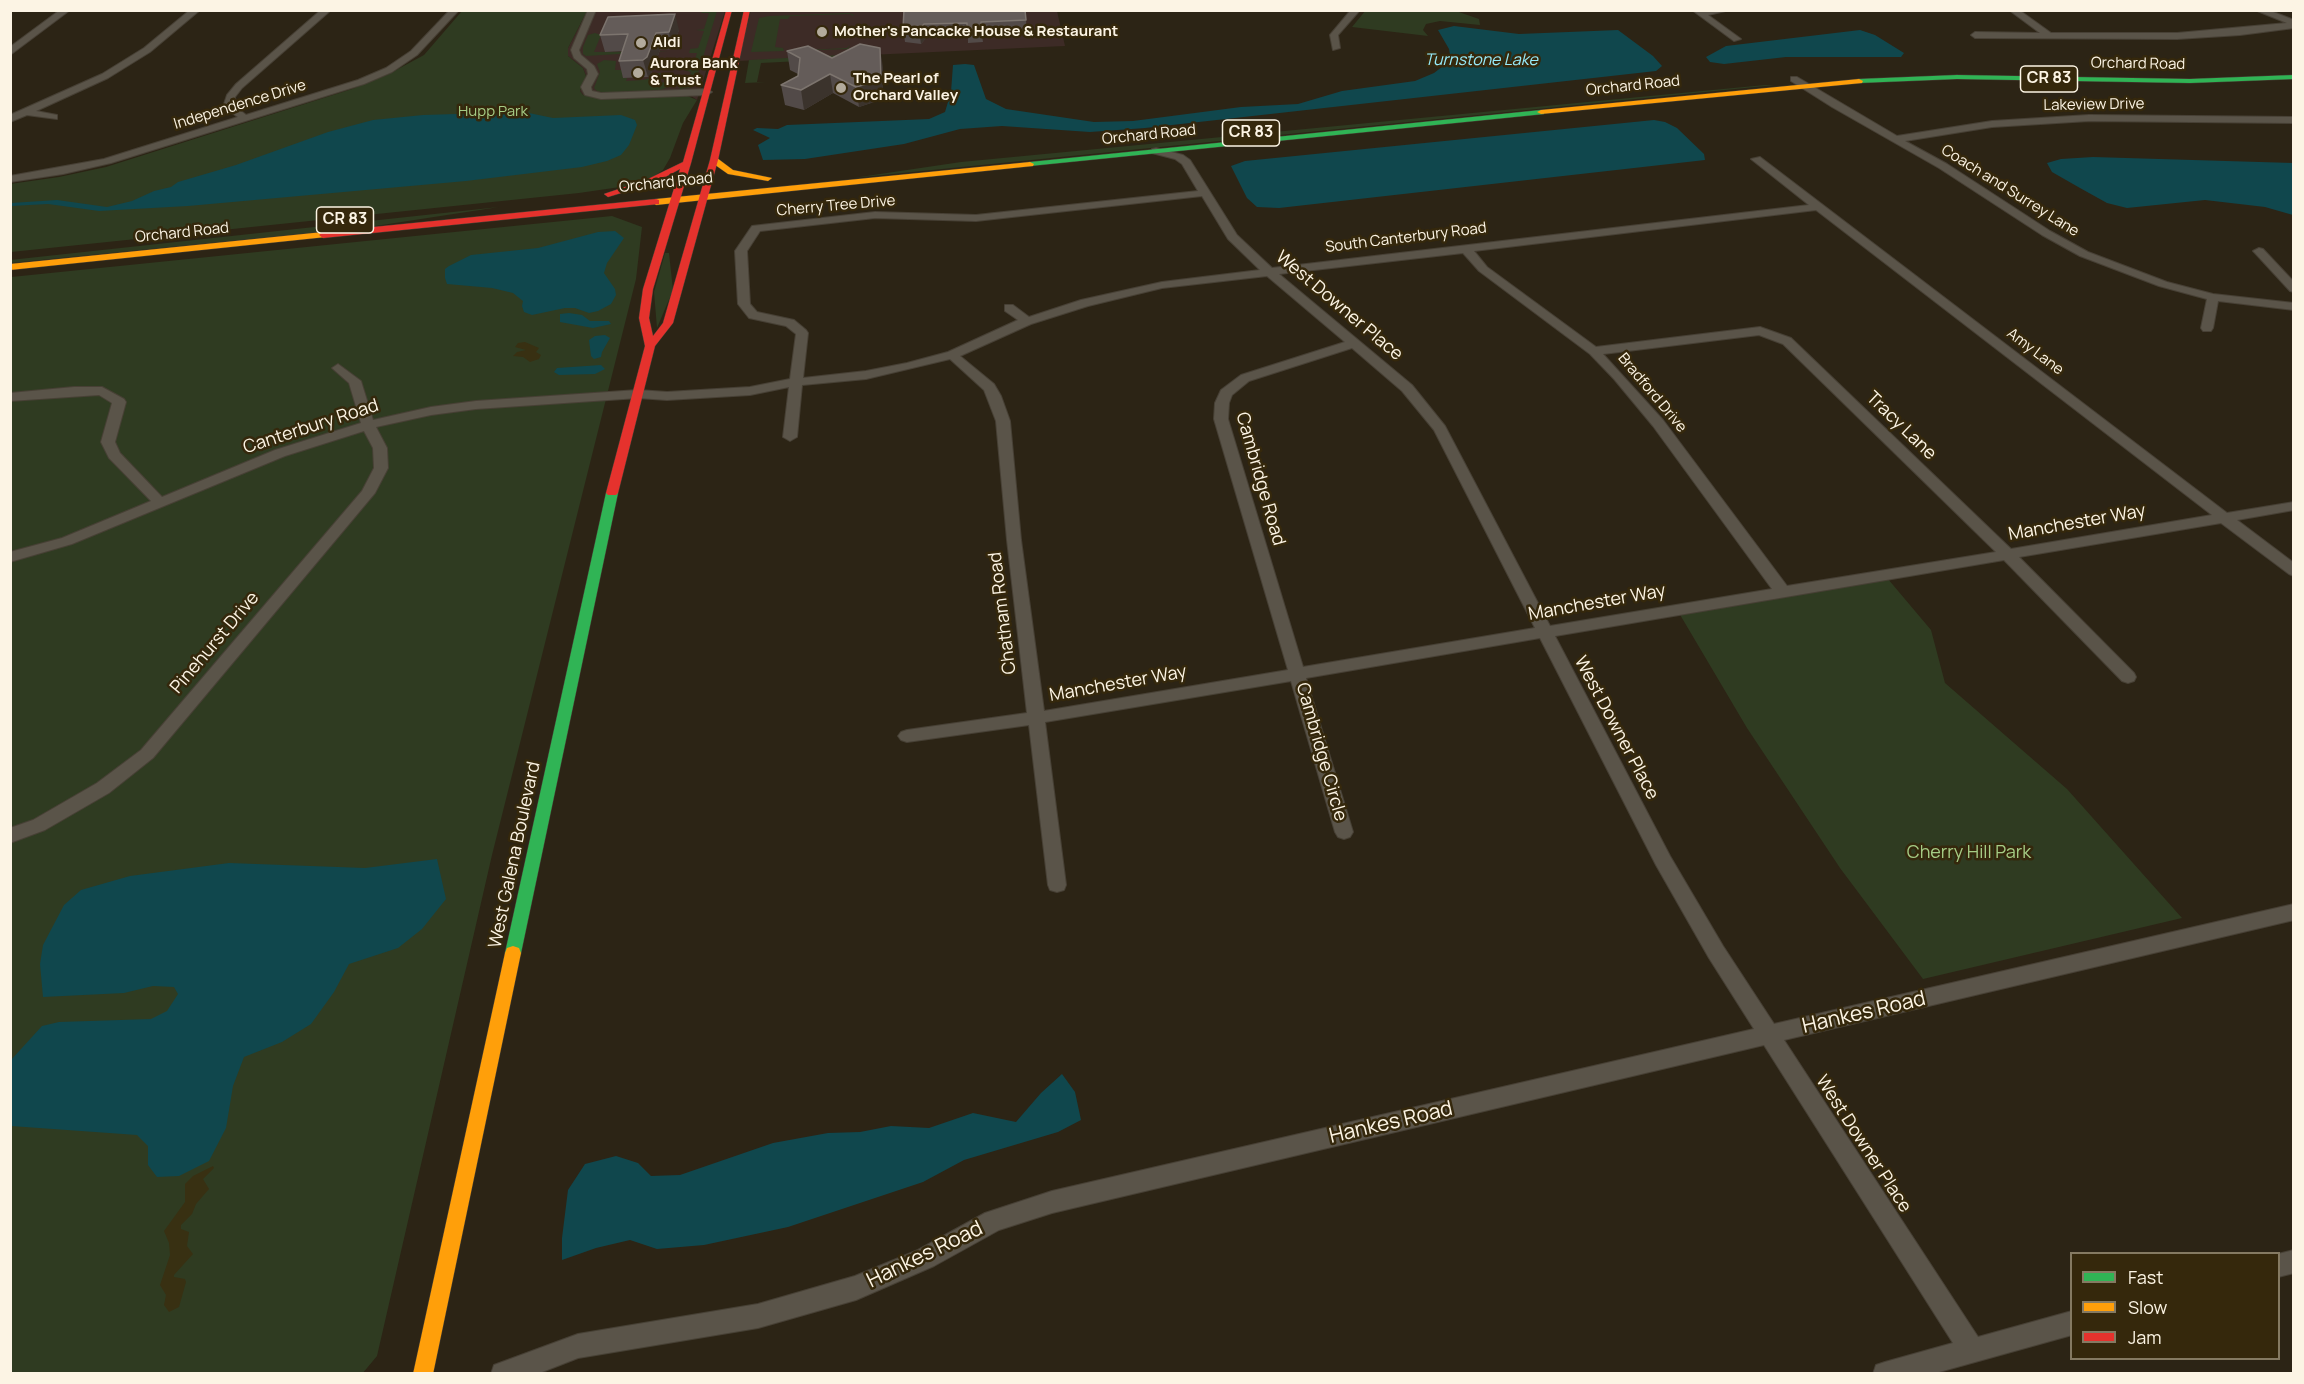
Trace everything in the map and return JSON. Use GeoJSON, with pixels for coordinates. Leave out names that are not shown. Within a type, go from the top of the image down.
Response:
{"type":"FeatureCollection","features":[{"type":"Feature","properties":{"kind":"main road","name":"West Galena Boulevard"},"geometry":{"type":"LineString","coordinates":[[650,346],[644,318],[648,289],[687,163],[729,10]]}},
{"type":"Feature","properties":{"kind":"main road","name":"West Galena Boulevard"},"geometry":{"type":"LineString","coordinates":[[423,1374],[614,484],[650,346],[669,323],[714,160],[747,10]]}},
{"type":"Feature","properties":{"kind":"main road"},"geometry":{"type":"LineString","coordinates":[[713,70],[720,78],[719,89],[729,94]]}},
{"type":"Feature","properties":{"kind":"main road","name":"Orchard Road"},"geometry":{"type":"LineString","coordinates":[[769,184],[1233,135],[1907,72],[2177,74],[2294,70]]}},
{"type":"Feature","properties":{"kind":"main road","name":"Orchard Road"},"geometry":{"type":"LineString","coordinates":[[10,267],[600,207],[705,190],[1156,151],[1191,154],[1800,82],[1957,77],[2190,81],[2294,77]]}},
{"type":"Feature","properties":{"kind":"main road"},"geometry":{"type":"LineString","coordinates":[[714,160],[731,172],[769,184]]}},
{"type":"Feature","properties":{"kind":"main road"},"geometry":{"type":"LineString","coordinates":[[608,194],[651,181],[687,163]]}},
{"type":"Feature","properties":{"kind":"main road"},"geometry":{"type":"LineString","coordinates":[[695,225],[716,211],[769,184]]}},
{"type":"Feature","properties":{"kind":"main road","name":"Orchard Road"},"geometry":{"type":"LineString","coordinates":[[10,256],[608,194],[677,193]]}},
{"type":"Feature","properties":{"kind":"main road"},"geometry":{"type":"LineString","coordinates":[[600,207],[649,214],[666,227]]}},
{"type":"Feature","properties":{"kind":"street"},"geometry":{"type":"LineString","coordinates":[[10,52],[66,10]]}},
{"type":"Feature","properties":{"kind":"street"},"geometry":{"type":"LineString","coordinates":[[10,119],[105,76],[147,50],[196,10]]}},
{"type":"Feature","properties":{"kind":"street"},"geometry":{"type":"LineString","coordinates":[[245,118],[232,109],[229,104],[230,97],[327,10]]}},
{"type":"Feature","properties":{"kind":"street","name":"Independence Drive"},"geometry":{"type":"LineString","coordinates":[[10,179],[84,167],[361,82],[389,70],[414,53],[455,10]]}},
{"type":"Feature","properties":{"kind":"street"},"geometry":{"type":"LineString","coordinates":[[592,10],[575,50],[577,56],[591,68],[593,74],[586,87],[588,93],[601,96],[707,92]]}},
{"type":"Feature","properties":{"kind":"street"},"geometry":{"type":"LineString","coordinates":[[1336,48],[1335,35],[1356,10]]}},
{"type":"Feature","properties":{"kind":"street"},"geometry":{"type":"LineString","coordinates":[[1698,12],[1726,10]]}},
{"type":"Feature","properties":{"kind":"street"},"geometry":{"type":"LineString","coordinates":[[2013,10],[2050,36]]}},
{"type":"Feature","properties":{"kind":"street"},"geometry":{"type":"LineString","coordinates":[[2259,10],[2294,24]]}},
{"type":"Feature","properties":{"kind":"street"},"geometry":{"type":"LineString","coordinates":[[1698,12],[1737,39]]}},
{"type":"Feature","properties":{"kind":"street"},"geometry":{"type":"LineString","coordinates":[[1975,35],[2186,36],[2254,31],[2294,24]]}},
{"type":"Feature","properties":{"kind":"street","name":"Coach and Surrey Lane"},"geometry":{"type":"LineString","coordinates":[[1800,82],[2084,254],[2163,284],[2213,297],[2294,307]]}},
{"type":"Feature","properties":{"kind":"street"},"geometry":{"type":"LineString","coordinates":[[28,112],[54,117]]}},
{"type":"Feature","properties":{"kind":"street","name":"Lakeview Drive"},"geometry":{"type":"LineString","coordinates":[[1897,139],[1992,123],[2090,118],[2294,120]]}},
{"type":"Feature","properties":{"kind":"street","name":"West Downer Place"},"geometry":{"type":"LineString","coordinates":[[1191,154],[1205,193],[1232,237],[1267,272],[1407,388],[1440,429],[1663,860],[1716,952],[1972,1350]]}},
{"type":"Feature","properties":{"kind":"street","name":"Amy Lane"},"geometry":{"type":"LineString","coordinates":[[1756,159],[2294,571]]}},
{"type":"Feature","properties":{"kind":"street","name":"Cherry Tree Drive"},"geometry":{"type":"LineString","coordinates":[[790,437],[801,333],[790,323],[753,315],[744,304],[741,251],[756,228],[875,215],[976,218],[1205,193]]}},
{"type":"Feature","properties":{"kind":"street","name":"South Canterbury Road"},"geometry":{"type":"LineString","coordinates":[[638,394],[667,396],[750,391],[797,382],[879,373],[952,355],[1027,321],[1085,303],[1162,285],[1818,207]]}},
{"type":"Feature","properties":{"kind":"street","name":"Bradford Drive"},"geometry":{"type":"LineString","coordinates":[[1465,248],[1483,269],[1503,285],[1594,351],[1658,423],[1782,591]]}},
{"type":"Feature","properties":{"kind":"street"},"geometry":{"type":"LineString","coordinates":[[2259,251],[2294,289]]}},
{"type":"Feature","properties":{"kind":"street"},"geometry":{"type":"LineString","coordinates":[[2207,328],[2213,297]]}},
{"type":"Feature","properties":{"kind":"street"},"geometry":{"type":"LineString","coordinates":[[1009,308],[1027,321]]}},
{"type":"Feature","properties":{"kind":"street","name":"Tracy Lane"},"geometry":{"type":"LineString","coordinates":[[1594,351],[1760,331],[1787,341],[2008,555],[2128,677]]}},
{"type":"Feature","properties":{"kind":"street","name":"Cambridge Road"},"geometry":{"type":"LineString","coordinates":[[1298,673],[1221,419],[1222,403],[1226,393],[1245,378],[1353,344]]}},
{"type":"Feature","properties":{"kind":"street","name":"Chatham Road"},"geometry":{"type":"LineString","coordinates":[[952,355],[989,387],[995,396],[1003,421],[1035,718],[1057,885]]}},
{"type":"Feature","properties":{"kind":"street","name":"Pinehurst Drive"},"geometry":{"type":"LineString","coordinates":[[10,836],[39,825],[103,788],[147,754],[368,492],[381,468],[381,448],[368,425],[355,381],[338,368]]}},
{"type":"Feature","properties":{"kind":"street"},"geometry":{"type":"LineString","coordinates":[[10,397],[74,391],[102,391],[118,402],[108,442],[114,455],[160,504]]}},
{"type":"Feature","properties":{"kind":"street","name":"Canterbury Road"},"geometry":{"type":"LineString","coordinates":[[10,557],[67,541],[280,453],[368,425],[431,411],[476,405],[638,394]]}},
{"type":"Feature","properties":{"kind":"street","name":"Manchester Way"},"geometry":{"type":"LineString","coordinates":[[907,736],[1035,718],[2294,506]]}},
{"type":"Feature","properties":{"kind":"street","name":"Cambridge Circle"},"geometry":{"type":"LineString","coordinates":[[1298,673],[1344,832]]}},
{"type":"Feature","properties":{"kind":"street","name":"Hankes Road"},"geometry":{"type":"LineString","coordinates":[[502,1374],[578,1346],[758,1316],[808,1304],[855,1288],[926,1258],[993,1221],[1018,1211],[1052,1202],[2294,912]]}},
{"type":"Feature","properties":{"kind":"street"},"geometry":{"type":"LineString","coordinates":[[1885,1374],[2070,1324]]}},
{"type":"Feature","properties":{"kind":"shaded area"},"geometry":{"type":"Polygon","coordinates":[[[751,10],[1057,11],[1065,46],[738,61],[751,10]]]}},
{"type":"Feature","properties":{"kind":"shaded area"},"geometry":{"type":"Polygon","coordinates":[[[587,11],[725,11],[697,100],[691,96],[603,99],[583,95],[580,91],[586,76],[583,68],[568,56],[568,48],[587,11]]]}},
{"type":"Feature","properties":{"kind":"green space"},"geometry":{"type":"Polygon","coordinates":[[[1366,10],[1456,11],[1479,19],[1480,25],[1440,21],[1426,24],[1423,30],[1428,36],[1352,27],[1366,10]]]}},
{"type":"Feature","properties":{"kind":"green space","name":"Hupp Park"},"geometry":{"type":"Polygon","coordinates":[[[462,11],[587,11],[568,48],[568,56],[583,68],[586,76],[580,91],[583,95],[603,99],[685,95],[697,100],[683,123],[663,170],[650,179],[627,186],[579,193],[11,252],[10,184],[106,167],[352,89],[387,75],[424,55],[462,11]]]}},
{"type":"Feature","properties":{"kind":"green space"},"geometry":{"type":"Polygon","coordinates":[[[717,11],[694,87],[681,89],[678,87],[680,82],[688,81],[691,72],[683,70],[692,69],[697,53],[689,53],[690,49],[698,48],[704,31],[696,30],[704,29],[709,13],[701,13],[717,11]]]}},
{"type":"Feature","properties":{"kind":"green space"},"geometry":{"type":"Polygon","coordinates":[[[849,13],[854,15],[790,16],[788,19],[780,19],[775,47],[783,48],[784,51],[751,52],[759,18],[769,16],[849,13]]]}},
{"type":"Feature","properties":{"kind":"green space"},"geometry":{"type":"Polygon","coordinates":[[[595,33],[601,35],[594,52],[668,51],[586,56],[583,54],[583,47],[588,35],[595,33]]]}},
{"type":"Feature","properties":{"kind":"green space"},"geometry":{"type":"Polygon","coordinates":[[[850,45],[848,49],[785,51],[847,48],[850,45]]]}},
{"type":"Feature","properties":{"kind":"green space"},"geometry":{"type":"Polygon","coordinates":[[[861,54],[861,58],[761,63],[757,82],[766,82],[745,83],[749,60],[861,54]]]}},
{"type":"Feature","properties":{"kind":"green space"},"geometry":{"type":"Polygon","coordinates":[[[604,60],[616,61],[615,70],[622,70],[623,78],[627,78],[626,81],[643,80],[650,78],[654,73],[661,73],[657,83],[668,82],[666,88],[658,91],[604,93],[597,91],[594,88],[600,72],[597,64],[604,60]]]}},
{"type":"Feature","properties":{"kind":"green space"},"geometry":{"type":"Polygon","coordinates":[[[1775,85],[853,178],[961,162],[1775,85]]]}},
{"type":"Feature","properties":{"kind":"green space"},"geometry":{"type":"Polygon","coordinates":[[[499,207],[369,227],[11,263],[10,260],[499,207]]]}},
{"type":"Feature","properties":{"kind":"green space"},"geometry":{"type":"Polygon","coordinates":[[[612,216],[642,227],[636,279],[492,855],[377,1356],[362,1374],[11,1374],[11,277],[612,216]]]}},
{"type":"Feature","properties":{"kind":"green space"},"geometry":{"type":"Polygon","coordinates":[[[665,253],[669,253],[673,290],[657,328],[654,292],[665,253]]]}},
{"type":"Feature","properties":{"kind":"green space","name":"Cherry Hill Park"},"geometry":{"type":"Polygon","coordinates":[[[1888,579],[1931,630],[1945,683],[2067,789],[2182,918],[1923,979],[1840,868],[1747,728],[1679,613],[1888,579]]]}},
{"type":"Feature","properties":{"kind":"sand"},"geometry":{"type":"Polygon","coordinates":[[[525,342],[539,348],[536,352],[541,355],[539,359],[530,362],[523,357],[513,356],[517,352],[526,350],[515,347],[518,343],[525,342]]]}},
{"type":"Feature","properties":{"kind":"sand"},"geometry":{"type":"Polygon","coordinates":[[[213,1166],[214,1168],[203,1179],[209,1189],[196,1204],[192,1214],[181,1225],[181,1229],[189,1232],[187,1246],[193,1254],[174,1275],[174,1277],[185,1279],[186,1282],[179,1307],[169,1312],[164,1305],[166,1295],[160,1285],[170,1255],[169,1243],[164,1231],[185,1202],[185,1184],[193,1176],[213,1166]]]}},
{"type":"Feature","properties":{"kind":"water","name":"Turnstone Lake"},"geometry":{"type":"Polygon","coordinates":[[[1454,26],[1519,34],[1618,30],[1653,56],[1662,66],[1656,71],[1145,128],[1090,132],[1002,126],[960,129],[904,144],[805,159],[763,160],[758,145],[770,138],[753,130],[757,128],[778,129],[787,125],[929,119],[945,112],[951,92],[953,65],[965,64],[974,65],[986,99],[1006,109],[1094,122],[1133,121],[1241,107],[1298,104],[1342,91],[1415,81],[1434,73],[1451,60],[1449,49],[1438,30],[1454,26]]]}},
{"type":"Feature","properties":{"kind":"water"},"geometry":{"type":"Polygon","coordinates":[[[1860,30],[1875,35],[1904,53],[1901,57],[1786,57],[1724,64],[1710,62],[1706,57],[1726,46],[1860,30]]]}},
{"type":"Feature","properties":{"kind":"water"},"geometry":{"type":"Polygon","coordinates":[[[524,112],[553,118],[621,115],[635,120],[637,125],[629,145],[621,155],[582,167],[466,181],[188,206],[99,211],[48,204],[11,206],[11,203],[57,200],[107,207],[132,201],[154,191],[171,187],[178,182],[236,165],[328,132],[373,120],[423,115],[524,112]]]}},
{"type":"Feature","properties":{"kind":"water"},"geometry":{"type":"Polygon","coordinates":[[[1654,120],[1677,128],[1704,154],[1705,160],[1279,208],[1257,207],[1247,198],[1231,166],[1245,161],[1654,120]]]}},
{"type":"Feature","properties":{"kind":"water"},"geometry":{"type":"Polygon","coordinates":[[[2093,157],[2293,163],[2293,215],[2265,207],[2205,200],[2127,208],[2107,203],[2080,188],[2052,172],[2047,163],[2061,159],[2093,157]]]}},
{"type":"Feature","properties":{"kind":"water"},"geometry":{"type":"Polygon","coordinates":[[[615,231],[624,238],[607,263],[604,273],[615,289],[616,295],[611,304],[598,311],[589,313],[575,308],[565,308],[532,315],[524,312],[523,301],[513,293],[492,288],[447,284],[445,278],[445,269],[471,255],[538,248],[598,232],[615,231]]]}},
{"type":"Feature","properties":{"kind":"water"},"geometry":{"type":"Polygon","coordinates":[[[560,314],[582,315],[590,321],[609,321],[611,324],[593,328],[560,322],[560,314]]]}},
{"type":"Feature","properties":{"kind":"water"},"geometry":{"type":"Polygon","coordinates":[[[605,335],[610,338],[601,357],[594,359],[591,356],[589,340],[595,336],[605,335]]]}},
{"type":"Feature","properties":{"kind":"water"},"geometry":{"type":"Polygon","coordinates":[[[601,365],[605,369],[595,374],[559,375],[554,372],[557,368],[601,365]]]}},
{"type":"Feature","properties":{"kind":"water"},"geometry":{"type":"Polygon","coordinates":[[[437,859],[446,899],[422,929],[398,948],[349,964],[334,992],[311,1024],[282,1042],[244,1057],[233,1086],[226,1128],[209,1161],[179,1176],[157,1177],[148,1165],[148,1146],[137,1135],[11,1126],[11,1060],[42,1026],[59,1022],[151,1019],[167,1011],[178,994],[174,987],[153,986],[124,993],[43,997],[40,964],[43,945],[64,905],[81,890],[130,876],[229,863],[365,868],[437,859]]]}},
{"type":"Feature","properties":{"kind":"water"},"geometry":{"type":"Polygon","coordinates":[[[1062,1074],[1075,1092],[1081,1120],[1058,1132],[964,1160],[923,1182],[788,1227],[704,1245],[657,1249],[630,1240],[596,1248],[562,1260],[562,1238],[568,1190],[585,1164],[616,1156],[638,1163],[651,1176],[680,1175],[773,1143],[828,1133],[860,1132],[891,1126],[929,1128],[973,1113],[1016,1122],[1041,1093],[1062,1074]]]}},
{"type":"Feature","properties":{"kind":"building"},"geometry":{"type":"Polygon","coordinates":[[[904,10],[1025,10],[1026,20],[981,22],[981,28],[967,29],[967,23],[924,24],[919,30],[903,28],[904,10]]]}},
{"type":"Feature","properties":{"kind":"building"},"geometry":{"type":"Polygon","coordinates":[[[675,14],[669,32],[656,33],[647,57],[643,60],[619,61],[628,34],[600,35],[608,17],[675,14]]]}},
{"type":"Feature","properties":{"kind":"building"},"geometry":{"type":"Polygon","coordinates":[[[860,44],[880,48],[881,80],[856,87],[830,74],[801,90],[781,85],[798,76],[800,58],[787,51],[808,46],[832,58],[860,44]]]}},
{"type":"Feature","properties":{"kind":"traffic: fast"},"geometry":{"type":"LineString","coordinates":[[1859,81],[1957,77],[2190,81],[2294,77]]}},
{"type":"Feature","properties":{"kind":"traffic: fast"},"geometry":{"type":"LineString","coordinates":[[1030,164],[1541,112]]}},
{"type":"Feature","properties":{"kind":"traffic: fast"},"geometry":{"type":"LineString","coordinates":[[513,953],[612,493]]}},
{"type":"Feature","properties":{"kind":"traffic: slow"},"geometry":{"type":"LineString","coordinates":[[1541,112],[1859,81]]}},
{"type":"Feature","properties":{"kind":"traffic: slow"},"geometry":{"type":"LineString","coordinates":[[714,160],[731,172],[768,178]]}},
{"type":"Feature","properties":{"kind":"traffic: slow"},"geometry":{"type":"LineString","coordinates":[[656,202],[1030,164]]}},
{"type":"Feature","properties":{"kind":"traffic: slow"},"geometry":{"type":"LineString","coordinates":[[10,267],[323,235]]}},
{"type":"Feature","properties":{"kind":"traffic: slow"},"geometry":{"type":"LineString","coordinates":[[423,1374],[513,953]]}},
{"type":"Feature","properties":{"kind":"traffic: jam"},"geometry":{"type":"LineString","coordinates":[[612,493],[650,346],[668,323],[714,160],[747,10]]}},
{"type":"Feature","properties":{"kind":"traffic: jam"},"geometry":{"type":"LineString","coordinates":[[650,346],[644,318],[648,289],[682,179],[729,11]]}},
{"type":"Feature","properties":{"kind":"traffic: jam"},"geometry":{"type":"LineString","coordinates":[[608,194],[651,181],[687,163]]}},
{"type":"Feature","properties":{"kind":"traffic: jam"},"geometry":{"type":"LineString","coordinates":[[323,235],[656,202]]}},
{"type":"Feature","properties":{"kind":"place","name":"Mother's Pancacke House & Restaurant"},"geometry":{"type":"Point","coordinates":[822,32]}},
{"type":"Feature","properties":{"kind":"place","name":"Aldi"},"geometry":{"type":"Point","coordinates":[641,43]}},
{"type":"Feature","properties":{"kind":"place","name":"Aurora Bank & Trust"},"geometry":{"type":"Point","coordinates":[638,73]}},
{"type":"Feature","properties":{"kind":"place","name":"The Pearl of Orchard Valley"},"geometry":{"type":"Point","coordinates":[841,88]}}]}
